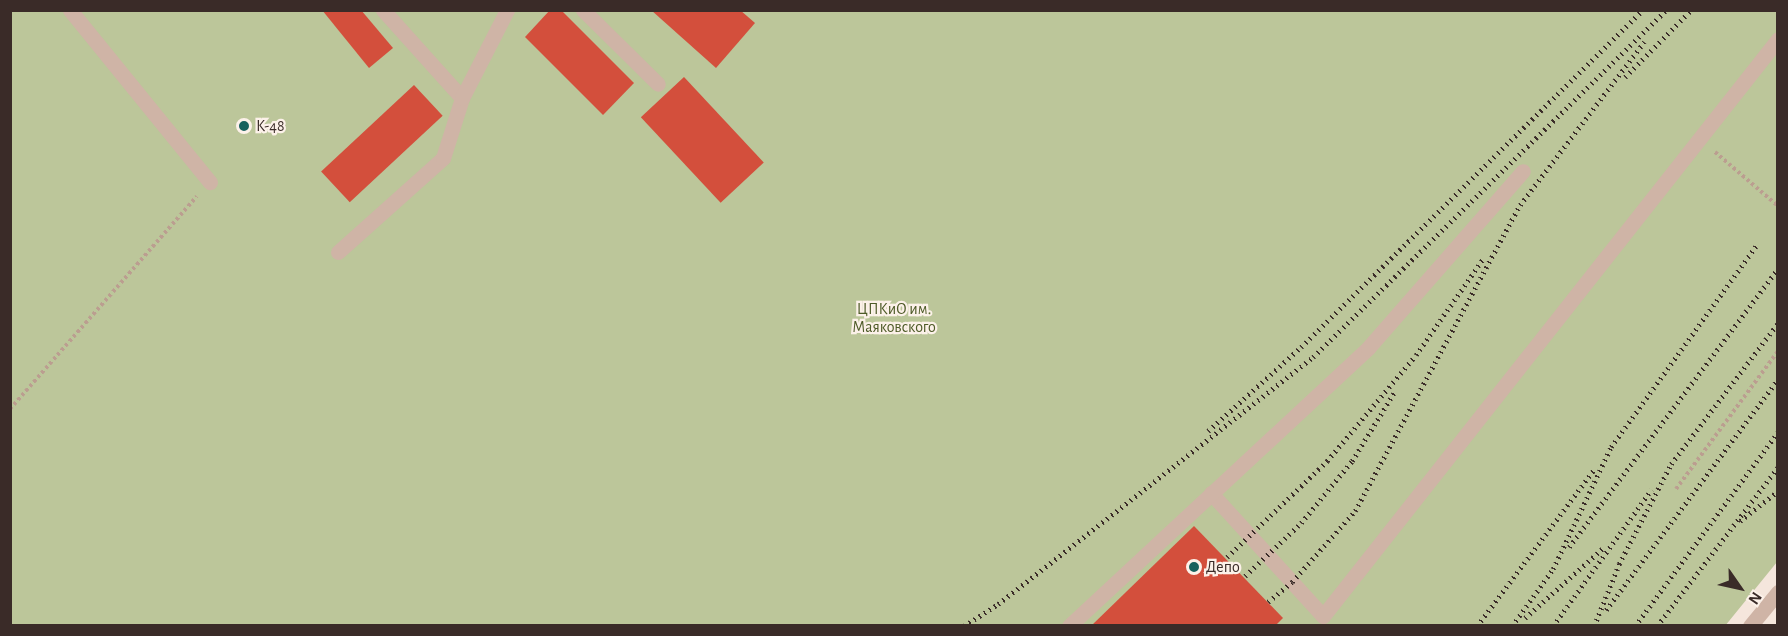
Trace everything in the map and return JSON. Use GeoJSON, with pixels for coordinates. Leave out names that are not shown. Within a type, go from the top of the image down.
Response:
{"type":"FeatureCollection","features":[{"type":"Feature","properties":{"kind":"street"},"geometry":{"type":"LineString","coordinates":[[70,10],[210,182]]}},
{"type":"Feature","properties":{"kind":"street"},"geometry":{"type":"LineString","coordinates":[[383,10],[462,98]]}},
{"type":"Feature","properties":{"kind":"street"},"geometry":{"type":"LineString","coordinates":[[338,252],[442,158],[462,98],[507,10]]}},
{"type":"Feature","properties":{"kind":"street"},"geometry":{"type":"LineString","coordinates":[[583,10],[658,84]]}},
{"type":"Feature","properties":{"kind":"street"},"geometry":{"type":"LineString","coordinates":[[1211,493],[1318,621],[1778,39]]}},
{"type":"Feature","properties":{"kind":"street"},"geometry":{"type":"LineString","coordinates":[[1068,626],[1368,348],[1523,171]]}},
{"type":"Feature","properties":{"kind":"street"},"geometry":{"type":"LineString","coordinates":[[1750,626],[1778,592]]}},
{"type":"Feature","properties":{"kind":"path"},"geometry":{"type":"LineString","coordinates":[[1699,138],[1778,206]]}},
{"type":"Feature","properties":{"kind":"path"},"geometry":{"type":"LineString","coordinates":[[10,409],[210,182]]}},
{"type":"Feature","properties":{"kind":"path"},"geometry":{"type":"LineString","coordinates":[[1676,489],[1778,351]]}},
{"type":"Feature","properties":{"kind":"green space","name":"ЦПКиО им. Маяковского"},"geometry":{"type":"Polygon","coordinates":[[[10,11],[1777,11],[1777,562],[1725,626],[11,625],[10,11]]]}},
{"type":"Feature","properties":{"kind":"building"},"geometry":{"type":"Polygon","coordinates":[[[322,10],[361,10],[393,48],[369,68],[322,10]]]}},
{"type":"Feature","properties":{"kind":"building"},"geometry":{"type":"Polygon","coordinates":[[[550,10],[561,10],[634,83],[603,115],[525,37],[550,10]]]}},
{"type":"Feature","properties":{"kind":"building"},"geometry":{"type":"Polygon","coordinates":[[[651,10],[740,10],[755,23],[716,68],[651,10]]]}},
{"type":"Feature","properties":{"kind":"building"},"geometry":{"type":"Polygon","coordinates":[[[684,77],[764,163],[721,203],[641,117],[684,77]]]}},
{"type":"Feature","properties":{"kind":"building"},"geometry":{"type":"Polygon","coordinates":[[[414,85],[443,116],[350,202],[321,172],[414,85]]]}},
{"type":"Feature","properties":{"kind":"building","name":"Депо"},"geometry":{"type":"Polygon","coordinates":[[[1194,526],[1283,618],[1275,626],[1091,626],[1194,526]]]}},
{"type":"Feature","properties":{"kind":"railway"},"geometry":{"type":"LineString","coordinates":[[1208,431],[1301,347],[1643,10]]}},
{"type":"Feature","properties":{"kind":"railway"},"geometry":{"type":"LineString","coordinates":[[964,626],[998,604],[1313,357],[1666,10]]}},
{"type":"Feature","properties":{"kind":"railway"},"geometry":{"type":"LineString","coordinates":[[1625,77],[1691,10]]}},
{"type":"Feature","properties":{"kind":"railway"},"geometry":{"type":"LineString","coordinates":[[1268,602],[1292,582],[1355,511],[1520,205],[1644,42]]}},
{"type":"Feature","properties":{"kind":"railway"},"geometry":{"type":"LineString","coordinates":[[1512,626],[1553,569],[1611,447],[1756,246]]}},
{"type":"Feature","properties":{"kind":"railway"},"geometry":{"type":"LineString","coordinates":[[1227,557],[1327,461],[1416,355],[1483,259]]}},
{"type":"Feature","properties":{"kind":"railway"},"geometry":{"type":"LineString","coordinates":[[1569,547],[1778,269]]}},
{"type":"Feature","properties":{"kind":"railway"},"geometry":{"type":"LineString","coordinates":[[1594,626],[1619,564],[1671,464],[1778,323]]}},
{"type":"Feature","properties":{"kind":"railway"},"geometry":{"type":"LineString","coordinates":[[1606,610],[1778,379]]}},
{"type":"Feature","properties":{"kind":"railway"},"geometry":{"type":"LineString","coordinates":[[1245,576],[1301,523],[1352,461],[1395,391]]}},
{"type":"Feature","properties":{"kind":"railway"},"geometry":{"type":"LineString","coordinates":[[1635,626],[1778,432]]}},
{"type":"Feature","properties":{"kind":"railway"},"geometry":{"type":"LineString","coordinates":[[1657,626],[1778,467]]}},
{"type":"Feature","properties":{"kind":"railway"},"geometry":{"type":"LineString","coordinates":[[1477,626],[1593,471]]}},
{"type":"Feature","properties":{"kind":"railway"},"geometry":{"type":"LineString","coordinates":[[1553,626],[1651,490]]}},
{"type":"Feature","properties":{"kind":"railway"},"geometry":{"type":"LineString","coordinates":[[1740,521],[1778,491]]}},
{"type":"Feature","properties":{"kind":"railway"},"geometry":{"type":"LineString","coordinates":[[1525,618],[1603,548]]}},
{"type":"Feature","properties":{"kind":"place","name":"К-48"},"geometry":{"type":"Point","coordinates":[244,126]}},
{"type":"Feature","properties":{"kind":"place","name":"Депо"},"geometry":{"type":"Point","coordinates":[1194,567]}}]}
